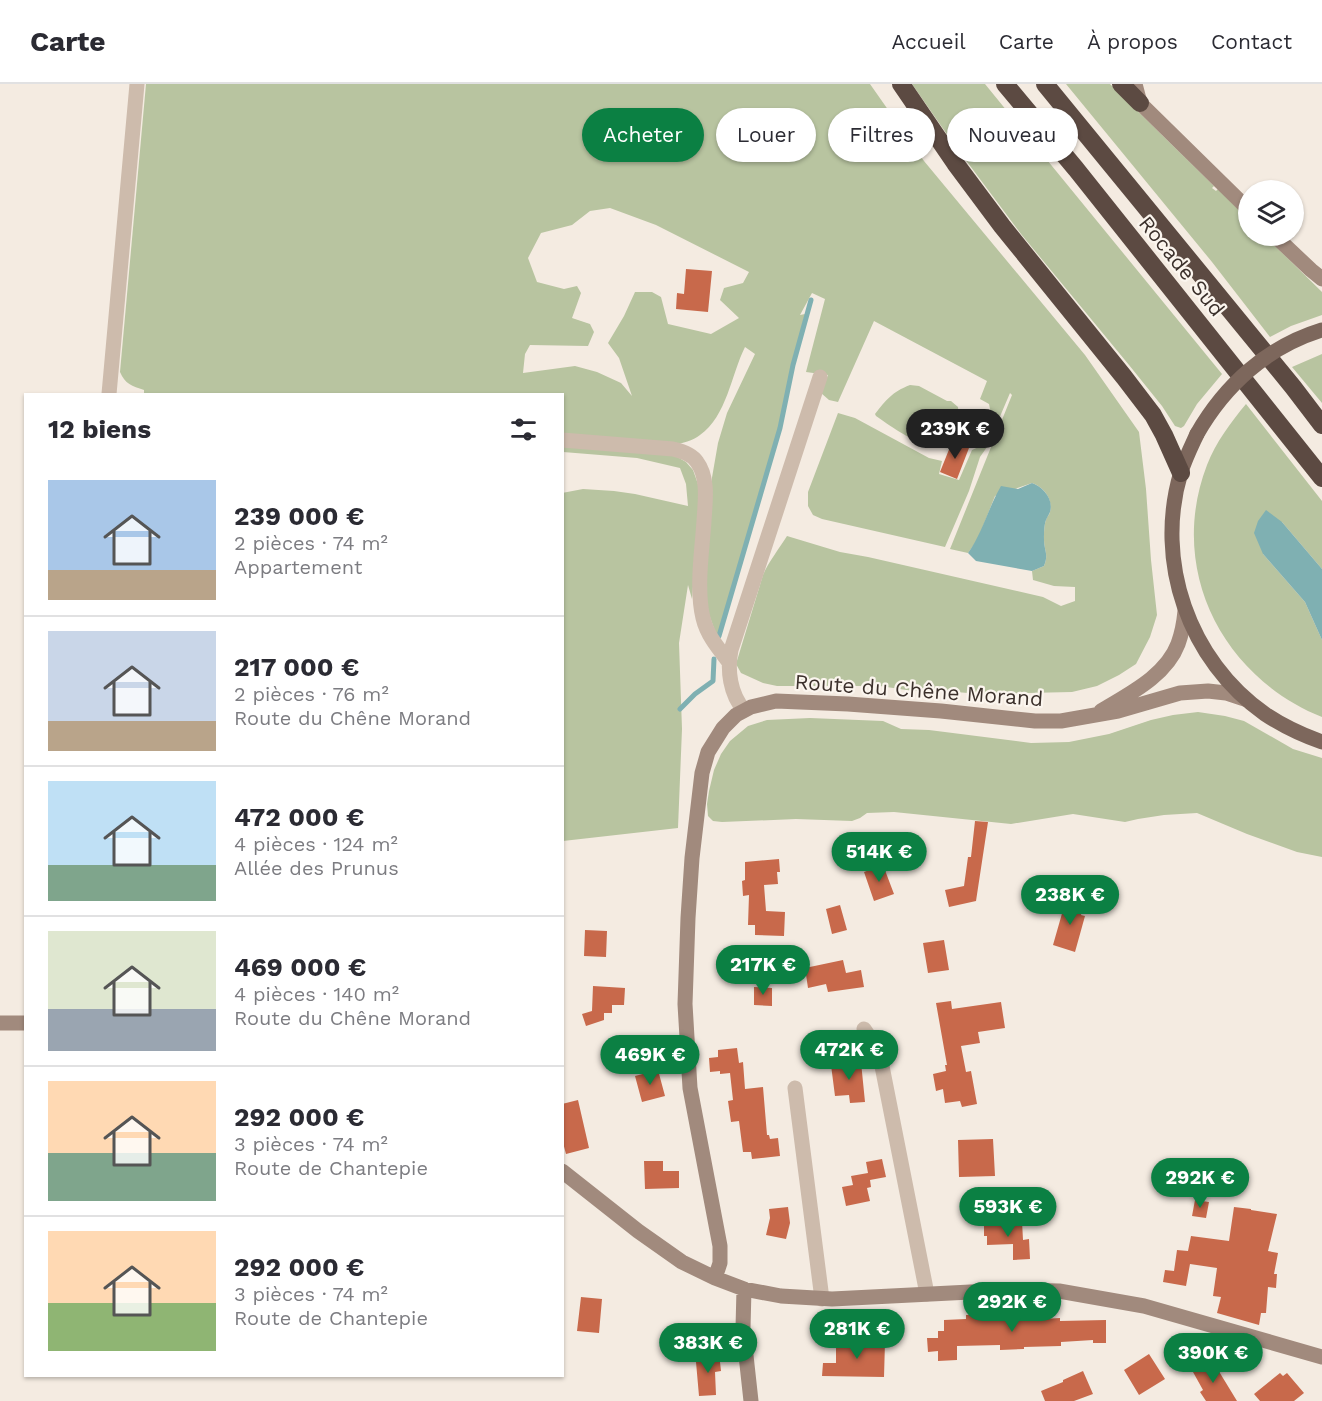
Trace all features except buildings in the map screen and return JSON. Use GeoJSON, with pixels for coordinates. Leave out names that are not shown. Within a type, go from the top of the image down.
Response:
{"type":"FeatureCollection","features":[{"type":"Feature","properties":{"kind":"highway"},"geometry":{"type":"LineString","coordinates":[[901,84],[1002,226],[1153,415],[1181,473]]}},
{"type":"Feature","properties":{"kind":"highway","name":"Rocade Sud"},"geometry":{"type":"LineString","coordinates":[[1005,84],[1076,169],[1322,478]]}},
{"type":"Feature","properties":{"kind":"highway","name":"Rocade Sud"},"geometry":{"type":"LineString","coordinates":[[1045,84],[1322,425]]}},
{"type":"Feature","properties":{"kind":"highway"},"geometry":{"type":"LineString","coordinates":[[1120,84],[1140,103]]}},
{"type":"Feature","properties":{"kind":"main road"},"geometry":{"type":"LineString","coordinates":[[1135,84],[1140,103],[1238,199]]}},
{"type":"Feature","properties":{"kind":"main road"},"geometry":{"type":"LineString","coordinates":[[1286,246],[1322,279]]}},
{"type":"Feature","properties":{"kind":"main road"},"geometry":{"type":"LineString","coordinates":[[1322,330],[1283,346],[1254,366],[1227,390],[1197,434],[1181,473],[1172,519],[1174,566],[1178,589],[1194,631],[1210,659],[1231,685],[1264,714],[1284,726],[1322,742]]}},
{"type":"Feature","properties":{"kind":"main road","name":"Route du Chêne Morand"},"geometry":{"type":"LineString","coordinates":[[1091,716],[1158,674],[1179,644],[1185,611]]}},
{"type":"Feature","properties":{"kind":"main road","name":"Route du Chêne Morand"},"geometry":{"type":"LineString","coordinates":[[714,1278],[720,1263],[720,1246],[694,1114],[687,1061],[685,1004],[692,858],[704,762],[712,743],[723,728],[744,710],[767,702],[848,704],[1035,721],[1061,721],[1118,711],[1180,693],[1208,691],[1226,693],[1247,700]]}},
{"type":"Feature","properties":{"kind":"main road"},"geometry":{"type":"LineString","coordinates":[[0,1023],[24,1023]]}},
{"type":"Feature","properties":{"kind":"main road"},"geometry":{"type":"LineString","coordinates":[[564,1173],[659,1247],[682,1262],[714,1278],[744,1289],[781,1296],[822,1299],[1010,1290],[1059,1291],[1144,1306],[1322,1357]]}},
{"type":"Feature","properties":{"kind":"main road"},"geometry":{"type":"LineString","coordinates":[[744,1289],[743,1328],[752,1401]]}},
{"type":"Feature","properties":{"kind":"street"},"geometry":{"type":"LineString","coordinates":[[109,393],[137,84]]}},
{"type":"Feature","properties":{"kind":"street"},"geometry":{"type":"LineString","coordinates":[[744,710],[737,702],[731,682],[729,662],[731,650],[820,376]]}},
{"type":"Feature","properties":{"kind":"street"},"geometry":{"type":"LineString","coordinates":[[564,440],[673,449],[692,456],[698,462],[702,472],[705,496],[700,585],[703,618],[715,645],[729,662]]}},
{"type":"Feature","properties":{"kind":"street"},"geometry":{"type":"LineString","coordinates":[[864,1029],[879,1051],[927,1294]]}},
{"type":"Feature","properties":{"kind":"street"},"geometry":{"type":"LineString","coordinates":[[795,1088],[822,1299]]}},
{"type":"Feature","properties":{"kind":"green space"},"geometry":{"type":"Polygon","coordinates":[[[146,84],[870,84],[887,108],[828,108],[828,162],[925,162],[1085,355],[1139,432],[1157,615],[1150,637],[1136,664],[1097,686],[1072,692],[980,694],[932,690],[913,691],[880,686],[777,686],[763,683],[741,673],[736,664],[763,575],[787,536],[840,552],[1043,597],[1061,606],[1075,601],[1075,587],[1054,586],[1033,580],[1032,571],[1044,566],[1045,562],[1044,527],[1051,507],[1047,494],[1032,483],[995,496],[978,539],[968,553],[950,549],[1012,395],[1010,393],[987,447],[980,457],[969,491],[945,547],[813,515],[808,506],[808,492],[838,413],[855,418],[929,458],[942,461],[939,474],[959,480],[972,450],[983,445],[992,419],[989,404],[980,399],[987,381],[874,321],[838,402],[829,400],[821,393],[828,375],[806,372],[825,299],[812,293],[800,315],[805,314],[778,429],[717,637],[705,603],[710,489],[718,443],[727,413],[755,354],[745,347],[722,406],[709,427],[697,437],[674,445],[564,436],[564,393],[144,393],[144,390],[129,384],[120,372],[146,84]],[[610,208],[590,211],[572,225],[541,233],[528,258],[537,282],[564,289],[577,286],[581,293],[572,318],[590,324],[594,332],[588,346],[530,345],[525,354],[523,373],[575,366],[597,372],[621,383],[632,396],[619,358],[608,343],[635,292],[652,292],[661,297],[668,324],[711,334],[739,318],[720,300],[724,288],[743,283],[749,272],[656,225],[610,208]]]}},
{"type":"Feature","properties":{"kind":"green space"},"geometry":{"type":"Polygon","coordinates":[[[912,84],[985,84],[1005,108],[947,108],[947,134],[935,117],[935,108],[929,108],[912,84]]]}},
{"type":"Feature","properties":{"kind":"green space"},"geometry":{"type":"Polygon","coordinates":[[[1066,84],[1110,84],[1214,186],[1212,188],[1216,191],[1218,189],[1238,209],[1238,246],[1275,246],[1322,292],[1322,315],[1291,326],[1270,337],[1212,262],[1066,84]]]}},
{"type":"Feature","properties":{"kind":"green space"},"geometry":{"type":"Polygon","coordinates":[[[967,162],[1049,162],[1222,374],[1197,404],[1184,426],[1181,428],[1175,426],[1162,406],[1021,234],[967,162]]]}},
{"type":"Feature","properties":{"kind":"green space"},"geometry":{"type":"Polygon","coordinates":[[[1322,354],[1322,403],[1292,367],[1322,354]]]}},
{"type":"Feature","properties":{"kind":"green space"},"geometry":{"type":"Polygon","coordinates":[[[910,385],[919,386],[951,401],[958,407],[955,418],[936,443],[922,443],[914,440],[875,414],[890,397],[910,385]]]}},
{"type":"Feature","properties":{"kind":"green space"},"geometry":{"type":"Polygon","coordinates":[[[1246,404],[1322,501],[1322,569],[1282,522],[1263,554],[1305,602],[1322,640],[1322,717],[1287,699],[1256,675],[1231,647],[1212,615],[1199,580],[1194,543],[1196,504],[1207,465],[1215,448],[1246,404]]]}},
{"type":"Feature","properties":{"kind":"green space"},"geometry":{"type":"Polygon","coordinates":[[[564,443],[674,455],[686,462],[693,470],[699,487],[692,599],[688,585],[679,643],[682,729],[678,828],[564,841],[564,493],[583,489],[614,491],[688,506],[686,484],[680,468],[637,458],[564,452],[564,443]]]}},
{"type":"Feature","properties":{"kind":"green space"},"geometry":{"type":"Polygon","coordinates":[[[1198,712],[1244,721],[1293,749],[1322,758],[1322,857],[1297,852],[1197,813],[1164,815],[1125,822],[1073,814],[1011,824],[894,812],[867,813],[852,821],[796,819],[722,822],[713,821],[708,816],[709,791],[721,754],[730,741],[748,726],[767,720],[810,718],[883,721],[901,729],[929,730],[1031,743],[1069,742],[1109,734],[1151,720],[1198,712]]]}},
{"type":"Feature","properties":{"kind":"water"},"geometry":{"type":"Polygon","coordinates":[[[1032,483],[1044,491],[1051,507],[1044,527],[1046,555],[1044,566],[1032,571],[976,561],[968,553],[978,537],[1001,486],[1018,489],[1032,483]]]}},
{"type":"Feature","properties":{"kind":"water"},"geometry":{"type":"Polygon","coordinates":[[[1266,510],[1282,522],[1322,569],[1322,640],[1305,602],[1263,554],[1254,533],[1258,521],[1266,510]]]}},
{"type":"Feature","properties":{"kind":"waterway"},"geometry":{"type":"LineString","coordinates":[[719,636],[780,428],[793,365],[811,300]]}},
{"type":"Feature","properties":{"kind":"waterway"},"geometry":{"type":"LineString","coordinates":[[680,709],[713,681],[714,659]]}}]}
